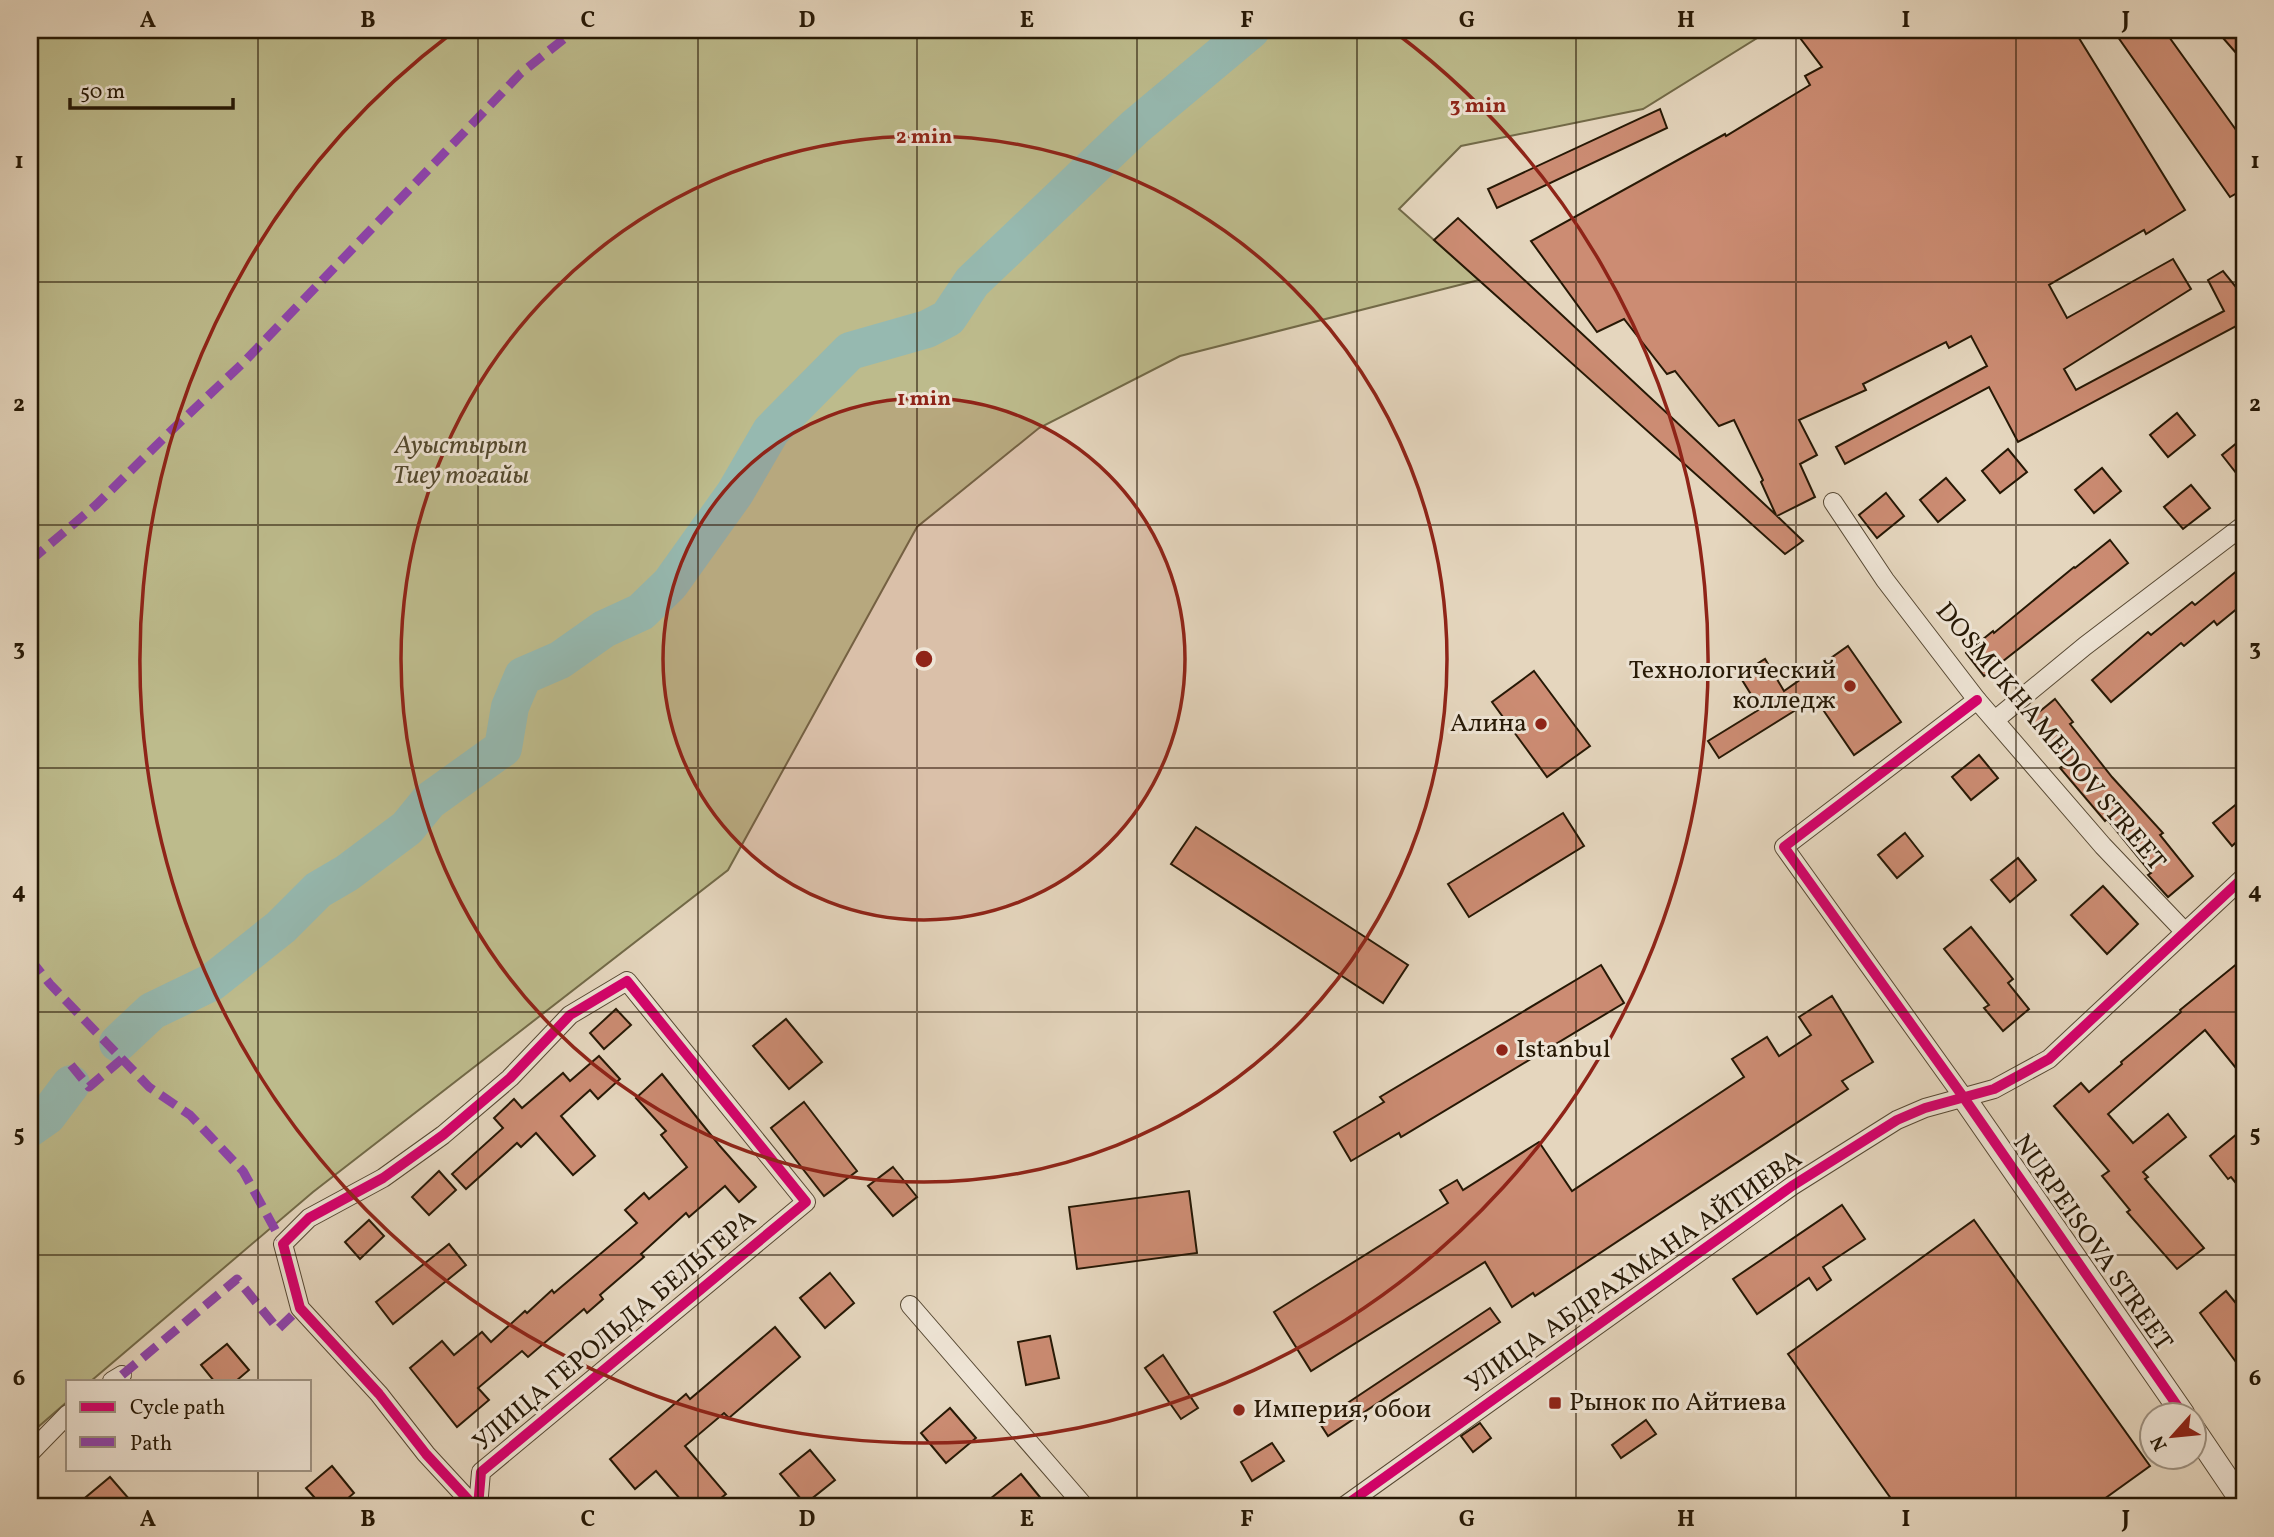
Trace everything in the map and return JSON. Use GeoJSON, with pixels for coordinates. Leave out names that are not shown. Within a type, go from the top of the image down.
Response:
{"type":"FeatureCollection","features":[{"type":"Feature","properties":{"kind":"street","name":"DOSMUKHAMEDOV STREET"},"geometry":{"type":"LineString","coordinates":[[1833,502],[1885,580],[1977,700],[2103,846],[2185,932]]}},
{"type":"Feature","properties":{"kind":"street"},"geometry":{"type":"LineString","coordinates":[[1995,720],[2085,646],[2244,525]]}},
{"type":"Feature","properties":{"kind":"street"},"geometry":{"type":"LineString","coordinates":[[1964,1098],[1784,848],[1977,700]]}},
{"type":"Feature","properties":{"kind":"street","name":"УЛИЦА АБДРАХМАНА АЙТИЕВА"},"geometry":{"type":"LineString","coordinates":[[1343,1507],[1792,1186],[1897,1119],[1925,1108],[1994,1089],[2049,1059],[2244,877]]}},
{"type":"Feature","properties":{"kind":"street","name":"УЛИЦА ГЕРОЛЬДА БЕЛЬГЕРА"},"geometry":{"type":"LineString","coordinates":[[627,981],[806,1202],[481,1472],[476,1507],[426,1454],[379,1394],[300,1308],[283,1244],[309,1218],[383,1178],[443,1135],[510,1078],[570,1015],[627,981]]}},
{"type":"Feature","properties":{"kind":"street","name":"NURPEISOVA STREET"},"geometry":{"type":"LineString","coordinates":[[1964,1098],[2173,1400]]}},
{"type":"Feature","properties":{"kind":"street"},"geometry":{"type":"LineString","coordinates":[[910,1304],[1085,1507]]}},
{"type":"Feature","properties":{"kind":"street"},"geometry":{"type":"LineString","coordinates":[[30,1453],[66,1416]]}},
{"type":"Feature","properties":{"kind":"street"},"geometry":{"type":"LineString","coordinates":[[2208,1452],[2244,1504]]}},
{"type":"Feature","properties":{"kind":"green space","name":"Ауыстырып Тиеу тоғайы"},"geometry":{"type":"Polygon","coordinates":[[[30,30],[1770,30],[1643,109],[1461,146],[1399,209],[1479,280],[1180,356],[1039,428],[917,527],[728,870],[313,1192],[92,1380],[66,1380],[66,1403],[30,1434],[30,30]]]}},
{"type":"Feature","properties":{"kind":"building"},"geometry":{"type":"Polygon","coordinates":[[[1794,30],[2074,30],[2185,210],[2146,234],[2144,230],[2049,285],[2067,318],[2173,259],[2191,289],[2064,369],[2076,390],[2224,311],[2208,280],[2223,271],[2244,297],[2244,322],[2018,442],[1989,387],[1845,464],[1836,447],[1987,366],[1971,336],[1949,348],[1946,342],[1863,384],[1866,390],[1799,420],[1817,455],[1800,464],[1815,497],[1777,516],[1803,541],[1785,554],[1434,240],[1458,218],[1776,515],[1761,482],[1763,480],[1734,420],[1719,426],[1675,371],[1667,374],[1624,319],[1597,332],[1531,241],[1725,134],[1726,136],[1810,85],[1805,76],[1822,67],[1794,30]]]}},
{"type":"Feature","properties":{"kind":"building"},"geometry":{"type":"Polygon","coordinates":[[[2113,30],[2164,30],[2244,141],[2244,189],[2230,197],[2113,30]]]}},
{"type":"Feature","properties":{"kind":"building"},"geometry":{"type":"Polygon","coordinates":[[[2216,30],[2244,30],[2244,62],[2216,30]]]}},
{"type":"Feature","properties":{"kind":"building"},"geometry":{"type":"Polygon","coordinates":[[[1660,109],[1667,128],[1497,208],[1488,189],[1660,109]]]}},
{"type":"Feature","properties":{"kind":"building"},"geometry":{"type":"Polygon","coordinates":[[[2177,413],[2195,435],[2168,457],[2150,435],[2177,413]]]}},
{"type":"Feature","properties":{"kind":"building"},"geometry":{"type":"Polygon","coordinates":[[[2244,437],[2244,483],[2222,455],[2244,437]]]}},
{"type":"Feature","properties":{"kind":"building"},"geometry":{"type":"Polygon","coordinates":[[[2008,449],[2027,472],[2000,493],[1982,471],[2008,449]]]}},
{"type":"Feature","properties":{"kind":"building"},"geometry":{"type":"Polygon","coordinates":[[[2102,468],[2121,491],[2094,513],[2075,490],[2102,468]]]}},
{"type":"Feature","properties":{"kind":"building"},"geometry":{"type":"Polygon","coordinates":[[[1946,478],[1965,500],[1938,522],[1920,500],[1946,478]]]}},
{"type":"Feature","properties":{"kind":"building"},"geometry":{"type":"Polygon","coordinates":[[[2191,485],[2210,508],[2183,529],[2164,507],[2191,485]]]}},
{"type":"Feature","properties":{"kind":"building"},"geometry":{"type":"Polygon","coordinates":[[[1886,493],[1904,516],[1877,538],[1859,515],[1886,493]]]}},
{"type":"Feature","properties":{"kind":"building"},"geometry":{"type":"Polygon","coordinates":[[[2110,540],[2128,563],[1984,676],[1966,653],[2110,540]]]}},
{"type":"Feature","properties":{"kind":"building"},"geometry":{"type":"Polygon","coordinates":[[[2244,565],[2244,603],[2217,625],[2214,621],[2184,646],[2181,643],[2111,702],[2092,680],[2148,632],[2151,635],[2192,602],[2195,605],[2244,565]]]}},
{"type":"Feature","properties":{"kind":"building"},"geometry":{"type":"Polygon","coordinates":[[[1848,646],[1901,722],[1854,755],[1815,698],[1719,758],[1708,741],[1760,709],[1739,675],[1765,659],[1784,691],[1848,646]]]}},
{"type":"Feature","properties":{"kind":"building","name":"Алина"},"geometry":{"type":"Polygon","coordinates":[[[1534,671],[1590,746],[1547,777],[1492,702],[1534,671]]]}},
{"type":"Feature","properties":{"kind":"building"},"geometry":{"type":"Polygon","coordinates":[[[2055,699],[2073,722],[2070,724],[2112,777],[2163,833],[2160,835],[2193,876],[2168,897],[2148,875],[2151,873],[2107,819],[2105,821],[2060,768],[2064,765],[2028,721],[2055,699]]]}},
{"type":"Feature","properties":{"kind":"building"},"geometry":{"type":"Polygon","coordinates":[[[1979,755],[1998,778],[1971,800],[1952,777],[1979,755]]]}},
{"type":"Feature","properties":{"kind":"building"},"geometry":{"type":"Polygon","coordinates":[[[2244,798],[2244,835],[2232,846],[2213,823],[2244,798]]]}},
{"type":"Feature","properties":{"kind":"building"},"geometry":{"type":"Polygon","coordinates":[[[1563,813],[1584,846],[1469,917],[1448,884],[1563,813]]]}},
{"type":"Feature","properties":{"kind":"building"},"geometry":{"type":"Polygon","coordinates":[[[1196,827],[1408,965],[1383,1003],[1171,864],[1196,827]]]}},
{"type":"Feature","properties":{"kind":"building"},"geometry":{"type":"Polygon","coordinates":[[[1905,833],[1923,856],[1897,878],[1878,855],[1905,833]]]}},
{"type":"Feature","properties":{"kind":"building"},"geometry":{"type":"Polygon","coordinates":[[[2018,858],[2036,880],[2010,902],[1991,880],[2018,858]]]}},
{"type":"Feature","properties":{"kind":"building"},"geometry":{"type":"Polygon","coordinates":[[[2103,886],[2138,924],[2107,954],[2071,915],[2103,886]]]}},
{"type":"Feature","properties":{"kind":"building"},"geometry":{"type":"Polygon","coordinates":[[[1971,927],[2013,979],[2008,983],[2029,1009],[2003,1031],[1984,1008],[1989,1005],[1944,949],[1971,927]]]}},
{"type":"Feature","properties":{"kind":"building"},"geometry":{"type":"Polygon","coordinates":[[[2244,958],[2244,1078],[2205,1030],[2108,1114],[2133,1143],[2168,1114],[2186,1137],[2143,1172],[2148,1177],[2145,1179],[2204,1248],[2177,1269],[2127,1212],[2130,1210],[2102,1176],[2109,1171],[2054,1106],[2081,1083],[2089,1092],[2181,1012],[2180,1010],[2244,958]]]}},
{"type":"Feature","properties":{"kind":"building","name":"Istanbul"},"geometry":{"type":"Polygon","coordinates":[[[1601,965],[1624,1003],[1401,1137],[1399,1133],[1351,1161],[1334,1132],[1384,1102],[1380,1097],[1601,965]]]}},
{"type":"Feature","properties":{"kind":"building"},"geometry":{"type":"Polygon","coordinates":[[[1832,996],[1873,1062],[1842,1081],[1848,1089],[1535,1296],[1533,1293],[1512,1307],[1485,1262],[1311,1371],[1274,1312],[1448,1203],[1440,1190],[1457,1180],[1463,1190],[1539,1142],[1572,1191],[1744,1077],[1732,1059],[1767,1037],[1779,1056],[1811,1035],[1799,1017],[1832,996]]]}},
{"type":"Feature","properties":{"kind":"building"},"geometry":{"type":"Polygon","coordinates":[[[616,1009],[631,1025],[604,1049],[590,1033],[616,1009]]]}},
{"type":"Feature","properties":{"kind":"building"},"geometry":{"type":"Polygon","coordinates":[[[786,1019],[822,1062],[789,1089],[753,1046],[786,1019]]]}},
{"type":"Feature","properties":{"kind":"building"},"geometry":{"type":"Polygon","coordinates":[[[599,1056],[620,1079],[598,1099],[590,1090],[561,1116],[595,1156],[573,1175],[536,1133],[521,1147],[517,1143],[466,1189],[452,1174],[503,1128],[494,1118],[514,1099],[522,1108],[563,1073],[570,1081],[599,1056]]]}},
{"type":"Feature","properties":{"kind":"building"},"geometry":{"type":"Polygon","coordinates":[[[662,1074],[756,1187],[739,1202],[725,1186],[689,1217],[686,1213],[641,1254],[644,1257],[600,1295],[603,1299],[587,1313],[584,1309],[528,1357],[522,1351],[478,1388],[489,1400],[457,1427],[410,1368],[442,1341],[454,1355],[482,1332],[491,1342],[525,1311],[527,1313],[552,1290],[554,1293],[637,1223],[625,1210],[644,1193],[649,1199],[687,1167],[661,1135],[666,1131],[636,1098],[662,1074]]]}},
{"type":"Feature","properties":{"kind":"building"},"geometry":{"type":"Polygon","coordinates":[[[804,1102],[857,1171],[824,1196],[771,1128],[804,1102]]]}},
{"type":"Feature","properties":{"kind":"building"},"geometry":{"type":"Polygon","coordinates":[[[2237,1134],[2244,1143],[2244,1193],[2231,1177],[2228,1179],[2210,1156],[2237,1134]]]}},
{"type":"Feature","properties":{"kind":"building"},"geometry":{"type":"Polygon","coordinates":[[[893,1167],[917,1197],[893,1216],[868,1186],[893,1167]]]}},
{"type":"Feature","properties":{"kind":"building"},"geometry":{"type":"Polygon","coordinates":[[[439,1171],[456,1190],[429,1215],[412,1197],[439,1171]]]}},
{"type":"Feature","properties":{"kind":"building"},"geometry":{"type":"Polygon","coordinates":[[[1189,1191],[1197,1253],[1077,1269],[1069,1207],[1189,1191]]]}},
{"type":"Feature","properties":{"kind":"building"},"geometry":{"type":"Polygon","coordinates":[[[1842,1205],[1865,1239],[1823,1267],[1831,1280],[1817,1290],[1809,1278],[1757,1314],[1733,1279],[1842,1205]]]}},
{"type":"Feature","properties":{"kind":"building"},"geometry":{"type":"Polygon","coordinates":[[[369,1220],[384,1236],[360,1259],[345,1242],[369,1220]]]}},
{"type":"Feature","properties":{"kind":"building"},"geometry":{"type":"Polygon","coordinates":[[[1974,1220],[2138,1449],[2138,1470],[2144,1470],[2093,1507],[1897,1507],[1788,1354],[1974,1220]]]}},
{"type":"Feature","properties":{"kind":"building"},"geometry":{"type":"Polygon","coordinates":[[[449,1244],[466,1265],[393,1324],[376,1302],[449,1244]]]}},
{"type":"Feature","properties":{"kind":"building"},"geometry":{"type":"Polygon","coordinates":[[[830,1273],[854,1303],[825,1328],[800,1298],[830,1273]]]}},
{"type":"Feature","properties":{"kind":"building"},"geometry":{"type":"Polygon","coordinates":[[[2226,1291],[2244,1313],[2244,1373],[2200,1313],[2226,1291]]]}},
{"type":"Feature","properties":{"kind":"building"},"geometry":{"type":"Polygon","coordinates":[[[1490,1308],[1500,1322],[1328,1436],[1319,1422],[1490,1308]]]}},
{"type":"Feature","properties":{"kind":"building"},"geometry":{"type":"Polygon","coordinates":[[[775,1327],[800,1357],[729,1418],[724,1413],[685,1446],[726,1494],[710,1507],[687,1507],[656,1471],[635,1489],[610,1459],[686,1394],[690,1399],[775,1327]]]}},
{"type":"Feature","properties":{"kind":"building"},"geometry":{"type":"Polygon","coordinates":[[[1050,1336],[1059,1378],[1026,1385],[1018,1342],[1050,1336]]]}},
{"type":"Feature","properties":{"kind":"building"},"geometry":{"type":"Polygon","coordinates":[[[227,1344],[249,1370],[237,1380],[213,1380],[201,1365],[227,1344]]]}},
{"type":"Feature","properties":{"kind":"building"},"geometry":{"type":"Polygon","coordinates":[[[1163,1355],[1198,1408],[1181,1419],[1145,1368],[1163,1355]]]}},
{"type":"Feature","properties":{"kind":"building"},"geometry":{"type":"Polygon","coordinates":[[[950,1408],[976,1438],[946,1463],[921,1433],[950,1408]]]}},
{"type":"Feature","properties":{"kind":"building"},"geometry":{"type":"Polygon","coordinates":[[[1646,1420],[1656,1434],[1621,1458],[1612,1445],[1646,1420]]]}},
{"type":"Feature","properties":{"kind":"building"},"geometry":{"type":"Polygon","coordinates":[[[1480,1423],[1491,1438],[1473,1452],[1461,1436],[1480,1423]]]}},
{"type":"Feature","properties":{"kind":"building"},"geometry":{"type":"Polygon","coordinates":[[[1272,1443],[1284,1461],[1252,1481],[1241,1462],[1272,1443]]]}},
{"type":"Feature","properties":{"kind":"building"},"geometry":{"type":"Polygon","coordinates":[[[810,1450],[835,1480],[805,1504],[780,1474],[810,1450]]]}},
{"type":"Feature","properties":{"kind":"building"},"geometry":{"type":"Polygon","coordinates":[[[332,1466],[354,1493],[338,1507],[323,1507],[306,1488],[332,1466]]]}},
{"type":"Feature","properties":{"kind":"building"},"geometry":{"type":"Polygon","coordinates":[[[1021,1474],[1048,1507],[980,1507],[1021,1474]]]}},
{"type":"Feature","properties":{"kind":"building"},"geometry":{"type":"Polygon","coordinates":[[[110,1477],[136,1507],[74,1507],[110,1477]]]}},
{"type":"Feature","properties":{"kind":"waterway"},"geometry":{"type":"LineString","coordinates":[[118,1043],[152,1011],[212,982],[281,927],[318,890],[347,873],[407,828],[429,801],[503,748],[510,707],[523,676],[560,660],[604,629],[641,612],[670,584],[735,493],[771,431],[850,351],[927,329],[948,318],[972,282],[1135,127],[1251,30]]}},
{"type":"Feature","properties":{"kind":"waterway"},"geometry":{"type":"LineString","coordinates":[[30,1128],[47,1116],[71,1084]]}},
{"type":"Feature","properties":{"kind":"marked path"},"geometry":{"type":"LineString","coordinates":[[30,561],[96,505],[243,363],[521,73],[575,30]]}},
{"type":"Feature","properties":{"kind":"marked path"},"geometry":{"type":"LineString","coordinates":[[30,959],[50,984],[149,1087],[190,1115],[243,1171],[283,1244]]}},
{"type":"Feature","properties":{"kind":"marked path"},"geometry":{"type":"LineString","coordinates":[[71,1065],[89,1087],[122,1059]]}},
{"type":"Feature","properties":{"kind":"marked path"},"geometry":{"type":"LineString","coordinates":[[122,1375],[237,1279],[278,1329],[300,1308]]}},
{"type":"Feature","properties":{"kind":"cycle path"},"geometry":{"type":"LineString","coordinates":[[1977,700],[1784,847],[1964,1098],[2173,1400]]}},
{"type":"Feature","properties":{"kind":"cycle path"},"geometry":{"type":"LineString","coordinates":[[1343,1507],[1792,1186],[1897,1120],[1925,1108],[1994,1089],[2049,1059],[2244,877]]}},
{"type":"Feature","properties":{"kind":"cycle path"},"geometry":{"type":"LineString","coordinates":[[475,1507],[426,1454],[379,1394],[300,1308],[283,1244],[309,1218],[383,1178],[443,1135],[510,1078],[570,1015],[627,981],[806,1202],[481,1472],[478,1507]]}},
{"type":"Feature","properties":{"kind":"place","name":"Технологический колледж"},"geometry":{"type":"Point","coordinates":[1850,686]}},
{"type":"Feature","properties":{"kind":"place","name":"Алина"},"geometry":{"type":"Point","coordinates":[1541,724]}},
{"type":"Feature","properties":{"kind":"place","name":"Istanbul"},"geometry":{"type":"Point","coordinates":[1502,1050]}},
{"type":"Feature","properties":{"kind":"place","name":"Рынок по Айтиева"},"geometry":{"type":"Point","coordinates":[1555,1403]}},
{"type":"Feature","properties":{"kind":"place","name":"Империя, обои"},"geometry":{"type":"Point","coordinates":[1239,1410]}}]}
